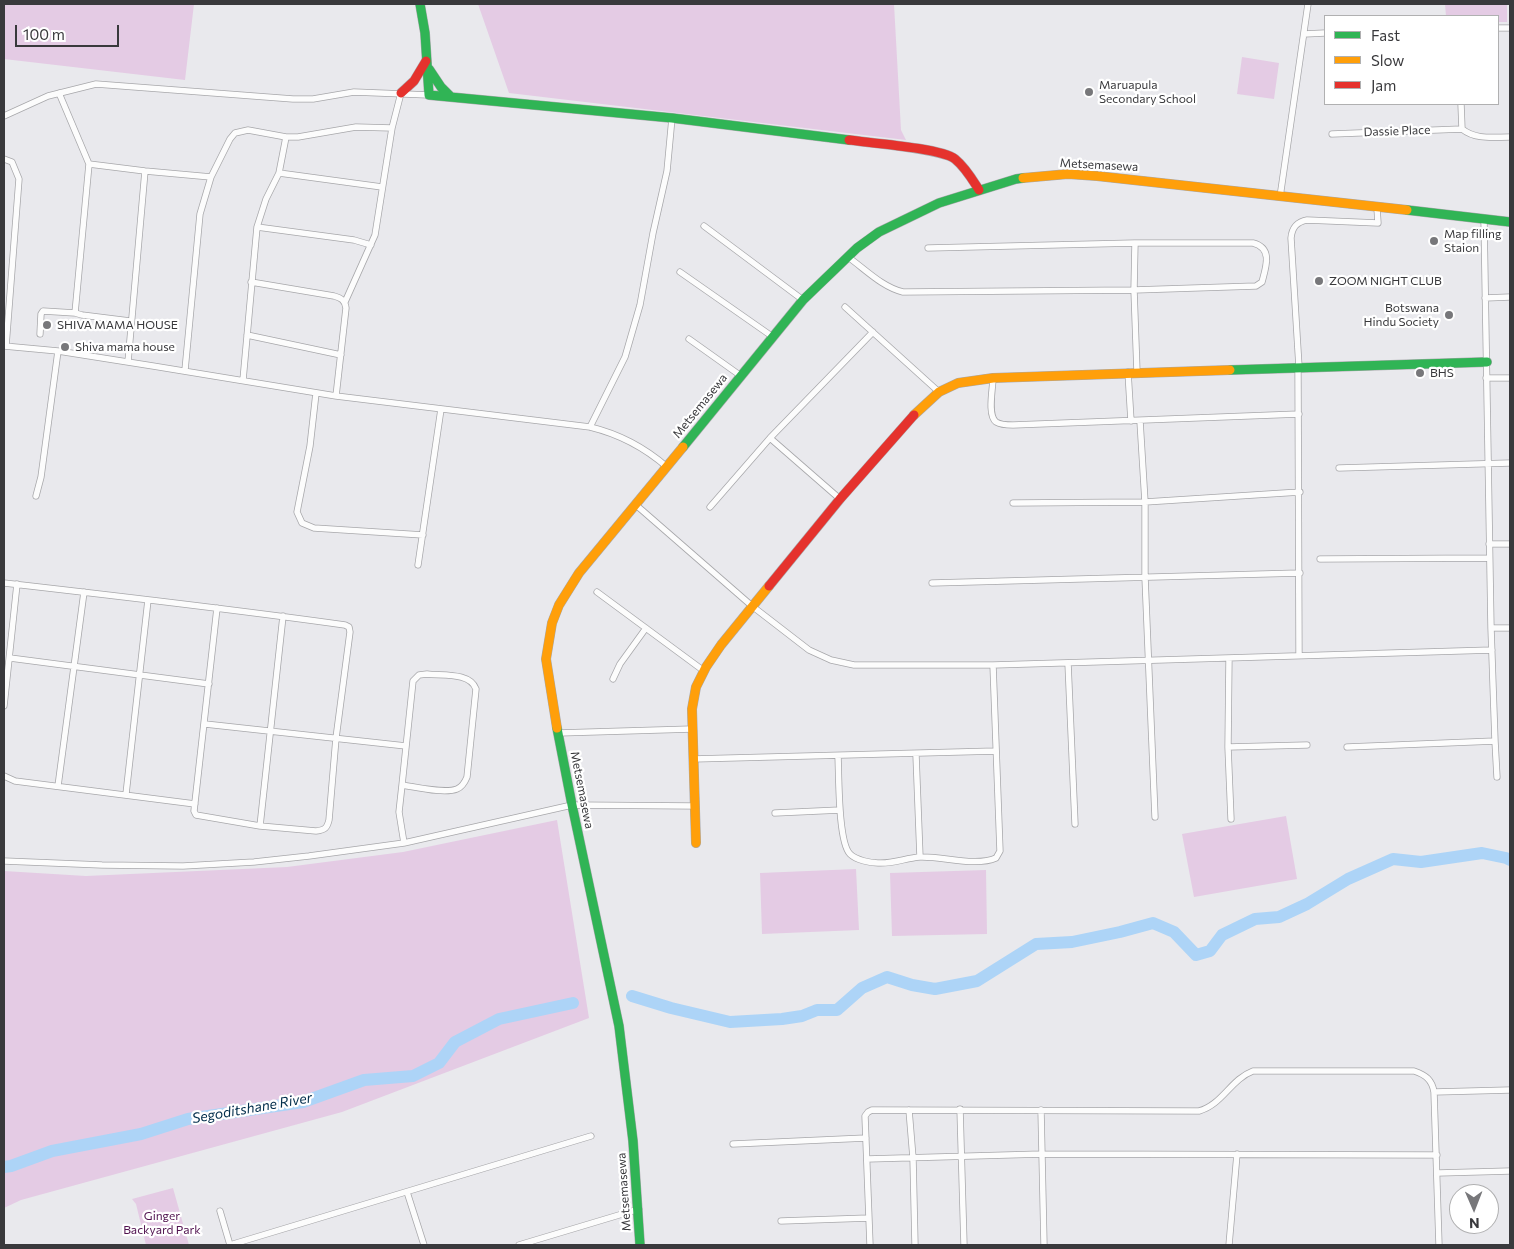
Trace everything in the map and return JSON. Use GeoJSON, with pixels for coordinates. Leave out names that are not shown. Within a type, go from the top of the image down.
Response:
{"type":"FeatureCollection","features":[{"type":"Feature","properties":{"kind":"street"},"geometry":{"type":"LineString","coordinates":[[420,4],[425,33],[430,94]]}},
{"type":"Feature","properties":{"kind":"street"},"geometry":{"type":"LineString","coordinates":[[1280,197],[1308,4]]}},
{"type":"Feature","properties":{"kind":"street"},"geometry":{"type":"LineString","coordinates":[[1304,34],[1324,33]]}},
{"type":"Feature","properties":{"kind":"street"},"geometry":{"type":"LineString","coordinates":[[336,396],[346,308],[345,302],[375,234],[392,128],[401,93],[414,81],[426,63]]}},
{"type":"Feature","properties":{"kind":"street"},"geometry":{"type":"LineString","coordinates":[[426,63],[435,79],[451,97]]}},
{"type":"Feature","properties":{"kind":"street"},"geometry":{"type":"LineString","coordinates":[[4,116],[48,96],[96,84],[293,99],[313,99],[354,92],[430,94],[672,118],[933,151],[954,158],[966,170],[979,190]]}},
{"type":"Feature","properties":{"kind":"street"},"geometry":{"type":"LineString","coordinates":[[59,93],[89,164],[75,313]]}},
{"type":"Feature","properties":{"kind":"street"},"geometry":{"type":"LineString","coordinates":[[1461,105],[1462,129],[1470,135],[1510,137]]}},
{"type":"Feature","properties":{"kind":"street"},"geometry":{"type":"LineString","coordinates":[[590,427],[624,356],[640,304],[667,171],[672,118]]}},
{"type":"Feature","properties":{"kind":"street"},"geometry":{"type":"LineString","coordinates":[[185,370],[198,223],[211,176],[235,133],[248,130],[286,137],[312,135],[356,127],[392,128]]}},
{"type":"Feature","properties":{"kind":"street","name":"Dassie Place"},"geometry":{"type":"LineString","coordinates":[[1332,134],[1462,129]]}},
{"type":"Feature","properties":{"kind":"street"},"geometry":{"type":"LineString","coordinates":[[243,380],[257,226],[266,199],[279,173],[286,137]]}},
{"type":"Feature","properties":{"kind":"street"},"geometry":{"type":"LineString","coordinates":[[4,159],[12,162],[19,179],[7,304],[5,346],[58,351],[185,370],[336,396],[590,427],[620,436],[652,454],[667,466]]}},
{"type":"Feature","properties":{"kind":"street"},"geometry":{"type":"LineString","coordinates":[[89,164],[211,176]]}},
{"type":"Feature","properties":{"kind":"street"},"geometry":{"type":"LineString","coordinates":[[128,362],[130,321],[145,171]]}},
{"type":"Feature","properties":{"kind":"street"},"geometry":{"type":"LineString","coordinates":[[279,173],[382,187]]}},
{"type":"Feature","properties":{"kind":"street","name":"Metsemasewa"},"geometry":{"type":"LineString","coordinates":[[640,1245],[639,1209],[628,1091],[619,1026],[572,805],[546,659],[552,624],[559,605],[578,573],[636,505],[803,300],[848,257],[879,232],[939,203],[1016,179],[1068,174],[1124,178],[1510,222]]}},
{"type":"Feature","properties":{"kind":"street"},"geometry":{"type":"LineString","coordinates":[[1300,656],[1299,368],[1292,230],[1298,222],[1307,220],[1378,223],[1377,208]]}},
{"type":"Feature","properties":{"kind":"street"},"geometry":{"type":"LineString","coordinates":[[1484,219],[1489,558],[1494,741],[1497,777]]}},
{"type":"Feature","properties":{"kind":"street"},"geometry":{"type":"LineString","coordinates":[[257,226],[354,240],[371,245]]}},
{"type":"Feature","properties":{"kind":"street"},"geometry":{"type":"LineString","coordinates":[[704,226],[803,300]]}},
{"type":"Feature","properties":{"kind":"street"},"geometry":{"type":"LineString","coordinates":[[848,257],[886,285],[894,290],[903,292],[1134,290],[1256,286],[1262,282],[1267,260],[1265,250],[1253,243],[1134,242],[928,248]]}},
{"type":"Feature","properties":{"kind":"street"},"geometry":{"type":"LineString","coordinates":[[1131,421],[1134,242]]}},
{"type":"Feature","properties":{"kind":"street"},"geometry":{"type":"LineString","coordinates":[[680,272],[773,337]]}},
{"type":"Feature","properties":{"kind":"street"},"geometry":{"type":"LineString","coordinates":[[251,282],[334,296],[341,298],[345,302]]}},
{"type":"Feature","properties":{"kind":"street"},"geometry":{"type":"LineString","coordinates":[[1485,298],[1510,298]]}},
{"type":"Feature","properties":{"kind":"street"},"geometry":{"type":"LineString","coordinates":[[845,307],[939,392]]}},
{"type":"Feature","properties":{"kind":"street"},"geometry":{"type":"LineString","coordinates":[[40,334],[40,314],[43,311],[75,313],[130,321]]}},
{"type":"Feature","properties":{"kind":"street"},"geometry":{"type":"LineString","coordinates":[[710,507],[770,438],[873,332]]}},
{"type":"Feature","properties":{"kind":"street"},"geometry":{"type":"LineString","coordinates":[[247,335],[341,355]]}},
{"type":"Feature","properties":{"kind":"street"},"geometry":{"type":"LineString","coordinates":[[689,339],[741,376]]}},
{"type":"Feature","properties":{"kind":"street"},"geometry":{"type":"LineString","coordinates":[[36,496],[41,477],[58,351]]}},
{"type":"Feature","properties":{"kind":"street"},"geometry":{"type":"LineString","coordinates":[[696,843],[692,709],[696,687],[704,672],[721,645],[840,499],[908,420],[939,392],[958,383],[994,378],[1486,362]]}},
{"type":"Feature","properties":{"kind":"street"},"geometry":{"type":"LineString","coordinates":[[994,378],[991,413],[994,420],[1000,424],[1140,421],[1299,414]]}},
{"type":"Feature","properties":{"kind":"street"},"geometry":{"type":"LineString","coordinates":[[1486,378],[1510,378]]}},
{"type":"Feature","properties":{"kind":"street"},"geometry":{"type":"LineString","coordinates":[[316,392],[310,446],[297,512],[302,523],[314,528],[423,536]]}},
{"type":"Feature","properties":{"kind":"street"},"geometry":{"type":"LineString","coordinates":[[418,565],[441,410]]}},
{"type":"Feature","properties":{"kind":"street"},"geometry":{"type":"LineString","coordinates":[[1140,421],[1145,502],[1145,577],[1155,817]]}},
{"type":"Feature","properties":{"kind":"street"},"geometry":{"type":"LineString","coordinates":[[770,438],[840,499]]}},
{"type":"Feature","properties":{"kind":"street"},"geometry":{"type":"LineString","coordinates":[[1339,468],[1510,463]]}},
{"type":"Feature","properties":{"kind":"street"},"geometry":{"type":"LineString","coordinates":[[1013,503],[1145,502],[1300,492]]}},
{"type":"Feature","properties":{"kind":"street"},"geometry":{"type":"LineString","coordinates":[[636,505],[752,606],[809,650],[831,660],[854,665],[993,665],[1492,650]]}},
{"type":"Feature","properties":{"kind":"street"},"geometry":{"type":"LineString","coordinates":[[1489,544],[1510,544]]}},
{"type":"Feature","properties":{"kind":"street"},"geometry":{"type":"LineString","coordinates":[[1320,559],[1489,558]]}},
{"type":"Feature","properties":{"kind":"street"},"geometry":{"type":"LineString","coordinates":[[932,583],[1300,573]]}},
{"type":"Feature","properties":{"kind":"street"},"geometry":{"type":"LineString","coordinates":[[4,583],[17,584],[148,600],[217,608],[283,616],[349,627],[350,632],[336,738],[329,820],[327,827],[323,830],[260,826],[200,817],[194,811],[217,608]]}},
{"type":"Feature","properties":{"kind":"street"},"geometry":{"type":"LineString","coordinates":[[4,706],[17,584]]}},
{"type":"Feature","properties":{"kind":"street"},"geometry":{"type":"LineString","coordinates":[[58,786],[84,592]]}},
{"type":"Feature","properties":{"kind":"street"},"geometry":{"type":"LineString","coordinates":[[597,592],[704,672]]}},
{"type":"Feature","properties":{"kind":"street"},"geometry":{"type":"LineString","coordinates":[[126,794],[148,600]]}},
{"type":"Feature","properties":{"kind":"street"},"geometry":{"type":"LineString","coordinates":[[260,826],[283,616]]}},
{"type":"Feature","properties":{"kind":"street"},"geometry":{"type":"LineString","coordinates":[[613,679],[620,664],[646,628]]}},
{"type":"Feature","properties":{"kind":"street"},"geometry":{"type":"LineString","coordinates":[[1491,628],[1510,628]]}},
{"type":"Feature","properties":{"kind":"street"},"geometry":{"type":"LineString","coordinates":[[10,658],[209,684]]}},
{"type":"Feature","properties":{"kind":"street"},"geometry":{"type":"LineString","coordinates":[[1229,658],[1228,747],[1231,819]]}},
{"type":"Feature","properties":{"kind":"street"},"geometry":{"type":"LineString","coordinates":[[1068,663],[1075,824]]}},
{"type":"Feature","properties":{"kind":"street"},"geometry":{"type":"LineString","coordinates":[[838,756],[840,810],[845,846],[850,855],[876,863],[892,863],[920,857],[991,860],[998,855],[1000,844],[993,665]]}},
{"type":"Feature","properties":{"kind":"street"},"geometry":{"type":"LineString","coordinates":[[402,785],[446,791],[456,789],[464,784],[467,777],[476,689],[472,682],[464,678],[427,674],[419,675],[413,681],[399,812],[404,843]]}},
{"type":"Feature","properties":{"kind":"street"},"geometry":{"type":"LineString","coordinates":[[204,724],[406,746]]}},
{"type":"Feature","properties":{"kind":"street"},"geometry":{"type":"LineString","coordinates":[[558,733],[692,729]]}},
{"type":"Feature","properties":{"kind":"street"},"geometry":{"type":"LineString","coordinates":[[1347,747],[1494,741]]}},
{"type":"Feature","properties":{"kind":"street"},"geometry":{"type":"LineString","coordinates":[[1228,747],[1307,745]]}},
{"type":"Feature","properties":{"kind":"street"},"geometry":{"type":"LineString","coordinates":[[693,760],[996,751]]}},
{"type":"Feature","properties":{"kind":"street"},"geometry":{"type":"LineString","coordinates":[[916,754],[920,857]]}},
{"type":"Feature","properties":{"kind":"street"},"geometry":{"type":"LineString","coordinates":[[4,776],[15,781],[195,804]]}},
{"type":"Feature","properties":{"kind":"street"},"geometry":{"type":"LineString","coordinates":[[4,861],[184,866],[264,861],[404,843],[572,805],[694,806]]}},
{"type":"Feature","properties":{"kind":"street"},"geometry":{"type":"LineString","coordinates":[[775,813],[840,810]]}},
{"type":"Feature","properties":{"kind":"street"},"geometry":{"type":"LineString","coordinates":[[870,1245],[865,1116],[872,1110],[1199,1111],[1211,1106],[1237,1080],[1253,1071],[1414,1072],[1427,1077],[1434,1092],[1439,1245]]}},
{"type":"Feature","properties":{"kind":"street"},"geometry":{"type":"LineString","coordinates":[[1434,1092],[1510,1090]]}},
{"type":"Feature","properties":{"kind":"street"},"geometry":{"type":"LineString","coordinates":[[960,1109],[964,1245]]}},
{"type":"Feature","properties":{"kind":"street"},"geometry":{"type":"LineString","coordinates":[[909,1110],[913,1158],[915,1245]]}},
{"type":"Feature","properties":{"kind":"street"},"geometry":{"type":"LineString","coordinates":[[1041,1110],[1044,1245]]}},
{"type":"Feature","properties":{"kind":"street"},"geometry":{"type":"LineString","coordinates":[[220,1211],[230,1245],[591,1136]]}},
{"type":"Feature","properties":{"kind":"street"},"geometry":{"type":"LineString","coordinates":[[733,1144],[866,1138]]}},
{"type":"Feature","properties":{"kind":"street"},"geometry":{"type":"LineString","coordinates":[[867,1159],[1042,1154],[1437,1154]]}},
{"type":"Feature","properties":{"kind":"street"},"geometry":{"type":"LineString","coordinates":[[1229,1245],[1237,1154]]}},
{"type":"Feature","properties":{"kind":"street"},"geometry":{"type":"LineString","coordinates":[[1438,1172],[1510,1171]]}},
{"type":"Feature","properties":{"kind":"street"},"geometry":{"type":"LineString","coordinates":[[407,1192],[424,1245]]}},
{"type":"Feature","properties":{"kind":"street"},"geometry":{"type":"LineString","coordinates":[[519,1245],[639,1209]]}},
{"type":"Feature","properties":{"kind":"street"},"geometry":{"type":"LineString","coordinates":[[781,1220],[869,1218]]}},
{"type":"Feature","properties":{"kind":"green space"},"geometry":{"type":"Polygon","coordinates":[[[4,4],[194,4],[185,80],[4,59],[4,4]]]}},
{"type":"Feature","properties":{"kind":"green space"},"geometry":{"type":"Polygon","coordinates":[[[478,4],[894,4],[901,130],[906,140],[509,93],[478,4]]]}},
{"type":"Feature","properties":{"kind":"green space"},"geometry":{"type":"Polygon","coordinates":[[[1445,4],[1507,4],[1507,22],[1499,22],[1499,15],[1446,15],[1445,4]]]}},
{"type":"Feature","properties":{"kind":"green space"},"geometry":{"type":"Polygon","coordinates":[[[1242,57],[1279,63],[1274,99],[1237,94],[1242,57]]]}},
{"type":"Feature","properties":{"kind":"green space"},"geometry":{"type":"Polygon","coordinates":[[[1286,816],[1297,879],[1194,897],[1182,834],[1286,816]]]}},
{"type":"Feature","properties":{"kind":"green space"},"geometry":{"type":"Polygon","coordinates":[[[557,820],[589,1018],[342,1112],[21,1200],[4,1208],[4,871],[86,876],[287,867],[403,852],[557,820]]]}},
{"type":"Feature","properties":{"kind":"green space"},"geometry":{"type":"Polygon","coordinates":[[[856,869],[859,930],[762,934],[760,873],[856,869]]]}},
{"type":"Feature","properties":{"kind":"green space"},"geometry":{"type":"Polygon","coordinates":[[[986,870],[987,934],[892,936],[890,873],[986,870]]]}},
{"type":"Feature","properties":{"kind":"green space","name":"Ginger Backyard Park"},"geometry":{"type":"Polygon","coordinates":[[[173,1188],[189,1245],[146,1245],[136,1204],[132,1199],[173,1188]]]}},
{"type":"Feature","properties":{"kind":"waterway","name":"Segoditshane River"},"geometry":{"type":"LineString","coordinates":[[632,996],[671,1008],[730,1022],[782,1019],[802,1016],[817,1010],[837,1010],[862,988],[887,977],[912,985],[935,989],[977,981],[1036,944],[1072,942],[1153,923],[1174,932],[1196,955],[1210,951],[1222,935],[1255,919],[1279,917],[1307,904],[1348,879],[1393,859],[1421,862],[1482,853],[1510,860]]}},
{"type":"Feature","properties":{"kind":"waterway","name":"Segoditshane River"},"geometry":{"type":"LineString","coordinates":[[4,1167],[52,1151],[141,1134],[188,1119],[303,1102],[364,1080],[413,1076],[439,1063],[455,1042],[499,1019],[573,1003]]}},
{"type":"Feature","properties":{"kind":"traffic: fast"},"geometry":{"type":"LineString","coordinates":[[420,4],[425,33],[429,95],[672,118],[849,140]]}},
{"type":"Feature","properties":{"kind":"traffic: fast"},"geometry":{"type":"LineString","coordinates":[[429,69],[441,87],[451,97]]}},
{"type":"Feature","properties":{"kind":"traffic: fast"},"geometry":{"type":"LineString","coordinates":[[683,447],[803,300],[857,248],[879,232],[939,203],[1023,178]]}},
{"type":"Feature","properties":{"kind":"traffic: fast"},"geometry":{"type":"LineString","coordinates":[[1407,210],[1510,222]]}},
{"type":"Feature","properties":{"kind":"traffic: fast"},"geometry":{"type":"LineString","coordinates":[[1230,370],[1487,362]]}},
{"type":"Feature","properties":{"kind":"traffic: fast"},"geometry":{"type":"LineString","coordinates":[[557,728],[619,1026],[633,1141],[640,1245]]}},
{"type":"Feature","properties":{"kind":"traffic: slow"},"geometry":{"type":"LineString","coordinates":[[1023,178],[1068,174],[1097,176],[1407,210]]}},
{"type":"Feature","properties":{"kind":"traffic: slow"},"geometry":{"type":"LineString","coordinates":[[914,415],[939,392],[958,383],[993,378],[1230,370]]}},
{"type":"Feature","properties":{"kind":"traffic: slow"},"geometry":{"type":"LineString","coordinates":[[557,728],[546,659],[552,623],[559,605],[579,573],[683,447]]}},
{"type":"Feature","properties":{"kind":"traffic: slow"},"geometry":{"type":"LineString","coordinates":[[696,843],[692,709],[696,687],[706,667],[721,645],[769,586]]}},
{"type":"Feature","properties":{"kind":"traffic: jam"},"geometry":{"type":"LineString","coordinates":[[401,93],[414,81],[426,61]]}},
{"type":"Feature","properties":{"kind":"traffic: jam"},"geometry":{"type":"LineString","coordinates":[[849,140],[889,144],[947,155],[955,159],[962,166],[979,190]]}},
{"type":"Feature","properties":{"kind":"traffic: jam"},"geometry":{"type":"LineString","coordinates":[[769,586],[840,499],[914,415]]}},
{"type":"Feature","properties":{"kind":"place","name":"Maruapula Secondary School"},"geometry":{"type":"Point","coordinates":[1089,92]}},
{"type":"Feature","properties":{"kind":"place","name":"Map filling Staion"},"geometry":{"type":"Point","coordinates":[1434,241]}},
{"type":"Feature","properties":{"kind":"place","name":"ZOOM NIGHT CLUB"},"geometry":{"type":"Point","coordinates":[1319,281]}},
{"type":"Feature","properties":{"kind":"place","name":"Botswana Hindu Society"},"geometry":{"type":"Point","coordinates":[1449,315]}},
{"type":"Feature","properties":{"kind":"place","name":"SHIVA MAMA HOUSE"},"geometry":{"type":"Point","coordinates":[47,325]}},
{"type":"Feature","properties":{"kind":"place","name":"Shiva mama house"},"geometry":{"type":"Point","coordinates":[65,347]}},
{"type":"Feature","properties":{"kind":"place","name":"BHS"},"geometry":{"type":"Point","coordinates":[1420,373]}}]}
